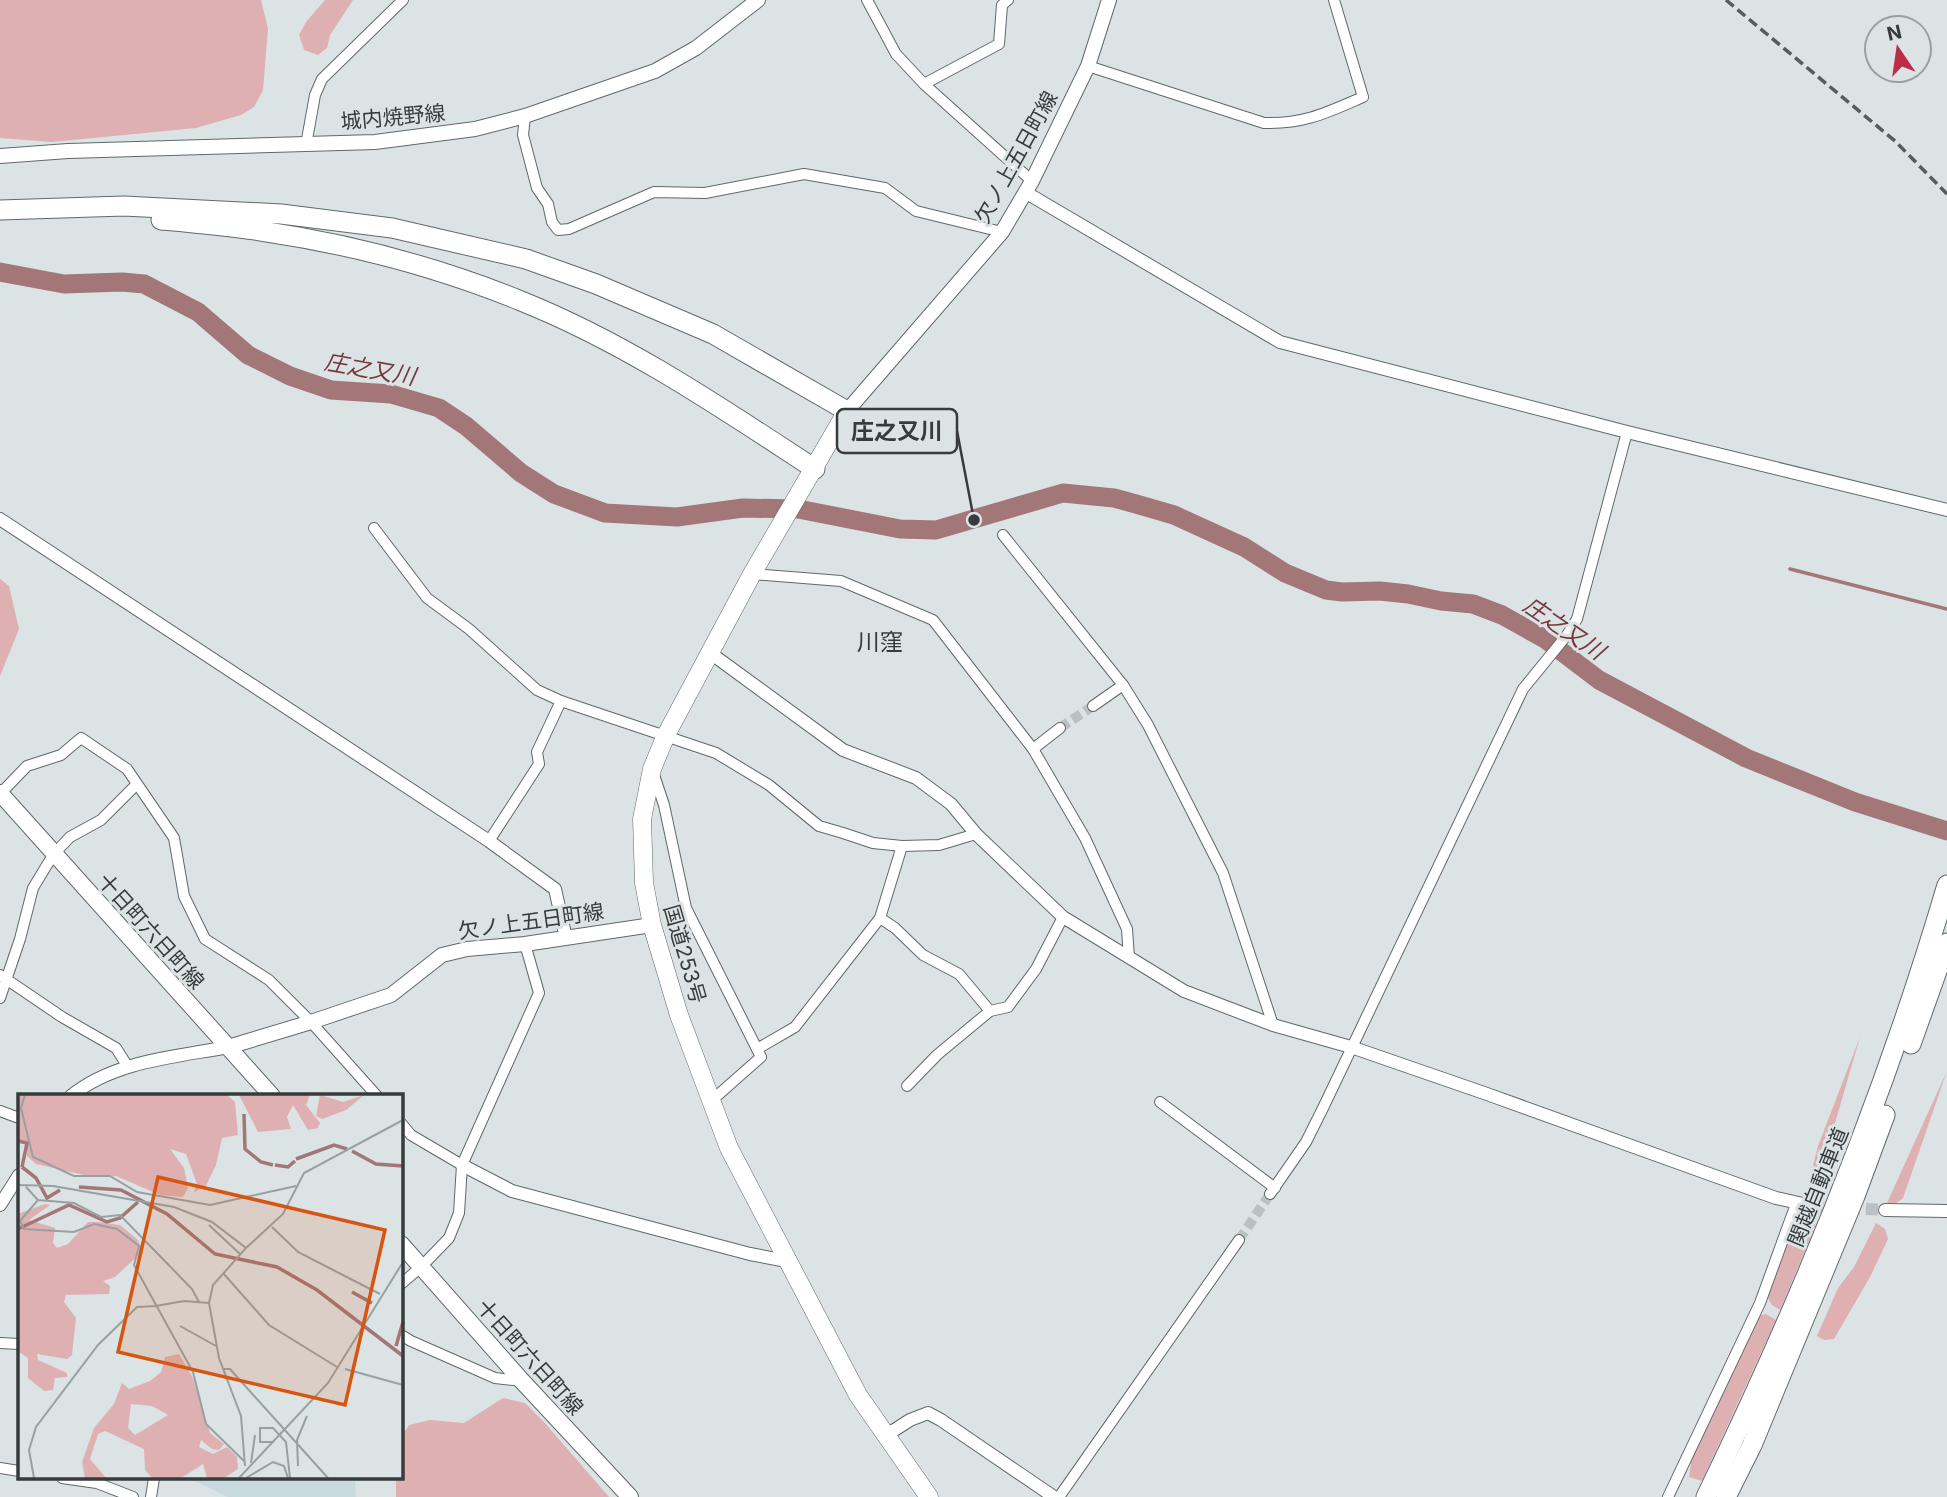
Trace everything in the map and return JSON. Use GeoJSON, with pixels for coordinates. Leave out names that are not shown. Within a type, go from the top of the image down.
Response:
{"type":"FeatureCollection","features":[{"type":"Feature","properties":{"kind":"highway"},"geometry":{"type":"LineString","coordinates":[[0,210],[124,206],[281,214],[392,228],[526,259],[596,284],[713,334],[847,411]]}},
{"type":"Feature","properties":{"kind":"highway"},"geometry":{"type":"LineString","coordinates":[[62,209],[260,230],[398,259],[521,300],[641,359],[815,469]]}},
{"type":"Feature","properties":{"kind":"highway","name":"国道253号"},"geometry":{"type":"LineString","coordinates":[[847,411],[752,574],[666,735],[652,769],[642,819],[644,883],[652,925],[678,1015],[729,1148],[858,1395],[929,1497]]}},
{"type":"Feature","properties":{"kind":"highway","name":"関越自動車道"},"geometry":{"type":"LineString","coordinates":[[1706,1497],[1762,1378],[1837,1203],[1898,1040],[1947,885]]}},
{"type":"Feature","properties":{"kind":"highway","name":"関越自動車道"},"geometry":{"type":"LineString","coordinates":[[1728,1497],[1855,1196],[1947,943]]}},
{"type":"Feature","properties":{"kind":"main road","name":"城内焼野線"},"geometry":{"type":"LineString","coordinates":[[0,156],[68,151],[375,142],[475,130],[525,116],[654,71],[681,58],[758,0]]}},
{"type":"Feature","properties":{"kind":"main road","name":"欠ノ上五日町線"},"geometry":{"type":"LineString","coordinates":[[847,411],[1002,232],[1029,186],[1088,66],[1109,0]]}},
{"type":"Feature","properties":{"kind":"main road","name":"十日町六日町線"},"geometry":{"type":"LineString","coordinates":[[0,794],[269,1094]]}},
{"type":"Feature","properties":{"kind":"main road","name":"欠ノ上五日町線"},"geometry":{"type":"LineString","coordinates":[[228,1046],[311,1023],[391,995],[442,955],[467,949],[525,944],[652,925]]}},
{"type":"Feature","properties":{"kind":"main road","name":"十日町六日町線"},"geometry":{"type":"LineString","coordinates":[[402,1245],[522,1381],[631,1497]]}},
{"type":"Feature","properties":{"kind":"street"},"geometry":{"type":"LineString","coordinates":[[306,145],[315,95],[322,79],[403,0]]}},
{"type":"Feature","properties":{"kind":"street"},"geometry":{"type":"LineString","coordinates":[[867,0],[896,54],[1029,186],[1280,342],[1628,432],[1947,510]]}},
{"type":"Feature","properties":{"kind":"street"},"geometry":{"type":"LineString","coordinates":[[924,84],[999,44],[1002,5],[1008,0]]}},
{"type":"Feature","properties":{"kind":"street"},"geometry":{"type":"LineString","coordinates":[[1088,66],[1264,123],[1286,124],[1311,120],[1363,97],[1334,0]]}},
{"type":"Feature","properties":{"kind":"street"},"geometry":{"type":"LineString","coordinates":[[525,116],[523,135],[537,188],[548,204],[552,222],[558,230],[569,229],[654,192],[705,193],[804,174],[885,188],[916,211],[1002,232]]}},
{"type":"Feature","properties":{"kind":"street"},"geometry":{"type":"LineString","coordinates":[[1160,1102],[1273,1191],[1306,1142],[1523,689],[1577,619],[1628,432]]}},
{"type":"Feature","properties":{"kind":"street"},"geometry":{"type":"LineString","coordinates":[[0,519],[489,841],[555,889],[566,938]]}},
{"type":"Feature","properties":{"kind":"street"},"geometry":{"type":"LineString","coordinates":[[374,528],[427,598],[469,629],[537,690],[561,702],[716,753],[769,785],[819,826],[873,843],[902,846],[939,845],[976,834]]}},
{"type":"Feature","properties":{"kind":"street"},"geometry":{"type":"LineString","coordinates":[[1003,535],[1124,685],[1148,725],[1223,873],[1273,1025]]}},
{"type":"Feature","properties":{"kind":"street"},"geometry":{"type":"LineString","coordinates":[[752,574],[841,581],[933,620],[1033,749],[1085,838],[1127,929],[1129,958]]}},
{"type":"Feature","properties":{"kind":"street"},"geometry":{"type":"LineString","coordinates":[[709,652],[843,750],[916,778],[951,804],[976,834],[1063,917],[1184,991],[1273,1025],[1350,1047],[1796,1204],[1812,1206]]}},
{"type":"Feature","properties":{"kind":"street"},"geometry":{"type":"LineString","coordinates":[[1093,706],[1124,685]]}},
{"type":"Feature","properties":{"kind":"street"},"geometry":{"type":"LineString","coordinates":[[489,841],[539,764],[537,752],[561,702]]}},
{"type":"Feature","properties":{"kind":"street"},"geometry":{"type":"LineString","coordinates":[[1033,749],[1060,728]]}},
{"type":"Feature","properties":{"kind":"street"},"geometry":{"type":"LineString","coordinates":[[0,794],[27,766],[61,755],[81,738],[127,769],[174,838],[184,896],[205,939],[269,980],[375,1094]]}},
{"type":"Feature","properties":{"kind":"street"},"geometry":{"type":"LineString","coordinates":[[652,769],[664,805],[686,908],[761,1057],[710,1102]]}},
{"type":"Feature","properties":{"kind":"street"},"geometry":{"type":"LineString","coordinates":[[0,998],[3,977],[20,939],[33,888],[53,855],[70,837],[101,820],[136,785]]}},
{"type":"Feature","properties":{"kind":"street"},"geometry":{"type":"LineString","coordinates":[[757,1049],[795,1027],[880,918],[902,846]]}},
{"type":"Feature","properties":{"kind":"street"},"geometry":{"type":"LineString","coordinates":[[907,1086],[936,1055],[990,1011],[1007,1007],[1035,969],[1063,917]]}},
{"type":"Feature","properties":{"kind":"street"},"geometry":{"type":"LineString","coordinates":[[880,918],[895,928],[923,955],[960,974],[990,1011]]}},
{"type":"Feature","properties":{"kind":"street"},"geometry":{"type":"LineString","coordinates":[[402,1283],[449,1238],[459,1213],[462,1165],[539,993],[525,944]]}},
{"type":"Feature","properties":{"kind":"street"},"geometry":{"type":"LineString","coordinates":[[3,977],[62,1017],[116,1048],[128,1067]]}},
{"type":"Feature","properties":{"kind":"street"},"geometry":{"type":"LineString","coordinates":[[74,1094],[97,1077],[128,1067],[228,1046]]}},
{"type":"Feature","properties":{"kind":"street"},"geometry":{"type":"LineString","coordinates":[[0,1111],[18,1118]]}},
{"type":"Feature","properties":{"kind":"street"},"geometry":{"type":"LineString","coordinates":[[402,1124],[411,1135],[512,1191],[750,1254],[787,1261]]}},
{"type":"Feature","properties":{"kind":"street"},"geometry":{"type":"LineString","coordinates":[[0,1205],[18,1177]]}},
{"type":"Feature","properties":{"kind":"street"},"geometry":{"type":"LineString","coordinates":[[1668,1497],[1760,1303],[1796,1204]]}},
{"type":"Feature","properties":{"kind":"street"},"geometry":{"type":"LineString","coordinates":[[1885,1210],[1947,1211]]}},
{"type":"Feature","properties":{"kind":"street"},"geometry":{"type":"LineString","coordinates":[[885,1436],[910,1420],[928,1413],[1056,1497],[1239,1240]]}},
{"type":"Feature","properties":{"kind":"street"},"geometry":{"type":"LineString","coordinates":[[402,1336],[495,1378],[522,1381]]}},
{"type":"Feature","properties":{"kind":"street"},"geometry":{"type":"LineString","coordinates":[[0,1343],[18,1344]]}},
{"type":"Feature","properties":{"kind":"street"},"geometry":{"type":"LineString","coordinates":[[0,1468],[18,1471]]}},
{"type":"Feature","properties":{"kind":"street"},"geometry":{"type":"LineString","coordinates":[[76,1480],[97,1483],[133,1497]]}},
{"type":"Feature","properties":{"kind":"shaded area"},"geometry":{"type":"Polygon","coordinates":[[[0,0],[261,0],[268,29],[263,90],[254,107],[241,115],[196,128],[52,142],[0,138],[0,0]]]}},
{"type":"Feature","properties":{"kind":"shaded area"},"geometry":{"type":"Polygon","coordinates":[[[325,0],[353,0],[330,35],[327,48],[318,55],[304,50],[299,35],[306,22],[325,0]]]}},
{"type":"Feature","properties":{"kind":"shaded area"},"geometry":{"type":"Polygon","coordinates":[[[0,579],[9,586],[19,629],[0,676],[0,579]]]}},
{"type":"Feature","properties":{"kind":"shaded area"},"geometry":{"type":"Polygon","coordinates":[[[1860,1037],[1833,1130],[1829,1175],[1819,1201],[1812,1200],[1807,1189],[1818,1146],[1860,1037]]]}},
{"type":"Feature","properties":{"kind":"shaded area"},"geometry":{"type":"Polygon","coordinates":[[[1947,1071],[1903,1198],[1895,1204],[1887,1203],[1947,1071]]]}},
{"type":"Feature","properties":{"kind":"shaded area"},"geometry":{"type":"Polygon","coordinates":[[[1807,1218],[1816,1219],[1815,1227],[1780,1310],[1772,1305],[1767,1296],[1788,1240],[1800,1222],[1807,1218]]]}},
{"type":"Feature","properties":{"kind":"shaded area"},"geometry":{"type":"Polygon","coordinates":[[[1876,1223],[1885,1229],[1888,1239],[1870,1277],[1834,1339],[1824,1340],[1817,1336],[1838,1288],[1854,1267],[1876,1223]]]}},
{"type":"Feature","properties":{"kind":"shaded area"},"geometry":{"type":"Polygon","coordinates":[[[1766,1314],[1776,1320],[1702,1481],[1689,1477],[1689,1462],[1757,1316],[1766,1314]]]}},
{"type":"Feature","properties":{"kind":"shaded area"},"geometry":{"type":"Polygon","coordinates":[[[503,1398],[525,1403],[609,1497],[396,1497],[396,1480],[402,1480],[402,1436],[409,1425],[430,1420],[464,1423],[503,1398]]]}},
{"type":"Feature","properties":{"kind":"shaded area"},"geometry":{"type":"Polygon","coordinates":[[[193,1480],[355,1480],[356,1497],[228,1497],[193,1480]]]}},
{"type":"Feature","properties":{"kind":"waterway","name":"庄之又川"},"geometry":{"type":"LineString","coordinates":[[0,272],[64,284],[144,284],[198,312],[248,355],[290,376],[331,390],[391,394],[439,408],[466,426],[521,473],[554,494],[605,513],[677,517],[743,508],[798,509],[900,529],[936,530],[1063,493],[1114,498],[1136,504],[1174,515],[1244,547],[1285,573],[1326,590],[1408,594],[1473,604],[1502,615],[1545,639],[1599,680],[1746,758],[1855,802],[1947,831]]}},
{"type":"Feature","properties":{"kind":"waterway"},"geometry":{"type":"LineString","coordinates":[[1790,569],[1947,609]]}},
{"type":"Feature","properties":{"kind":"tunnel"},"geometry":{"type":"LineString","coordinates":[[1060,728],[1093,706]]}},
{"type":"Feature","properties":{"kind":"tunnel"},"geometry":{"type":"LineString","coordinates":[[1239,1240],[1270,1194]]}},
{"type":"Feature","properties":{"kind":"tunnel"},"geometry":{"type":"LineString","coordinates":[[1812,1206],[1885,1210]]}},
{"type":"Feature","properties":{"kind":"railway"},"geometry":{"type":"LineString","coordinates":[[1726,0],[1895,141],[1947,194]]}},
{"type":"Feature","properties":{"kind":"place","name":"庄之又川"},"geometry":{"type":"Point","coordinates":[974,520]}},
{"type":"Feature","properties":{"kind":"district","name":"川窪"},"geometry":{"type":"Point","coordinates":[880,642]}}]}
